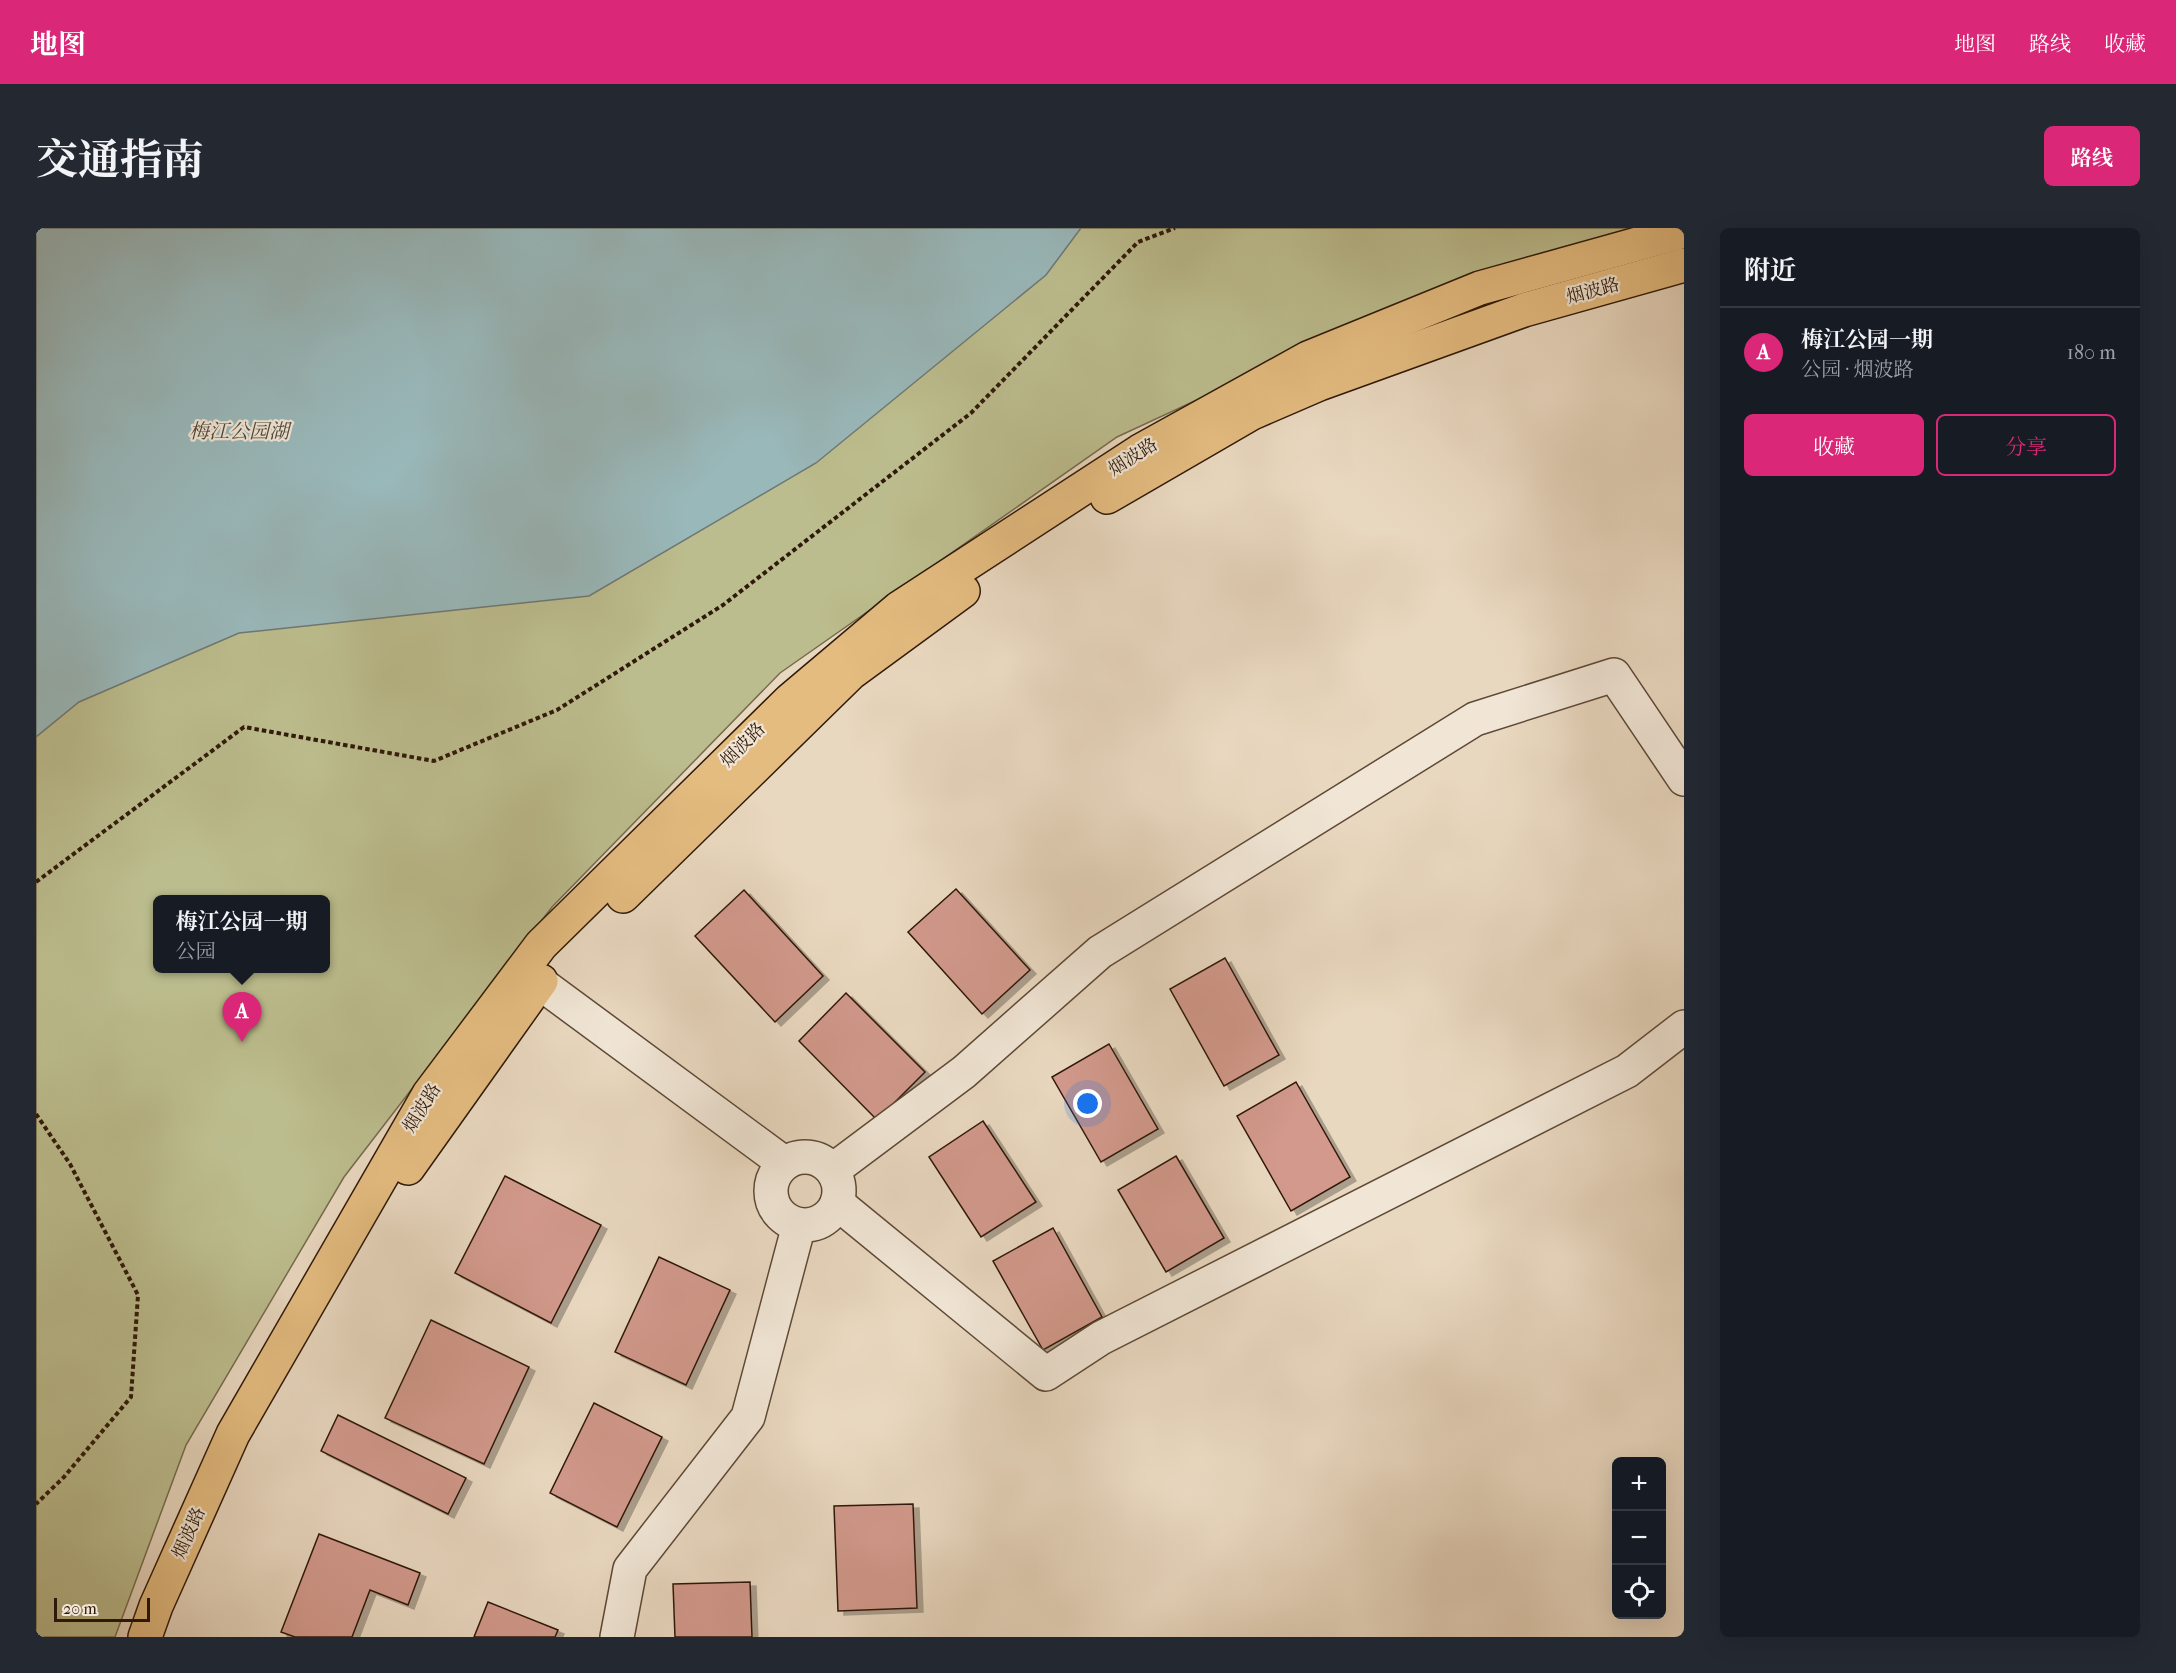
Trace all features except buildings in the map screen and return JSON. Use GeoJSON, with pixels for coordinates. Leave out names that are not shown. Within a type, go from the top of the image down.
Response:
{"type":"FeatureCollection","features":[{"type":"Feature","properties":{"kind":"main road","name":"烟波路"},"geometry":{"type":"LineString","coordinates":[[145,1637],[156,1606],[233,1434],[429,1094],[541,945],[790,700],[899,608],[1140,451],[1308,358],[1480,288],[1684,231]]}},
{"type":"Feature","properties":{"kind":"main road","name":"烟波路"},"geometry":{"type":"LineString","coordinates":[[164,1637],[227,1478],[382,1204],[555,963],[851,673],[1036,537],[1252,413],[1319,384],[1524,310],[1684,265]]}},
{"type":"Feature","properties":{"kind":"street"},"geometry":{"type":"LineString","coordinates":[[833,1170],[964,1072],[1100,952],[1475,719],[1614,675],[1684,779]]}},
{"type":"Feature","properties":{"kind":"street"},"geometry":{"type":"LineString","coordinates":[[540,983],[784,1163]]}},
{"type":"Feature","properties":{"kind":"street"},"geometry":{"type":"LineString","coordinates":[[837,1203],[1046,1374],[1101,1338],[1627,1071],[1684,1027]]}},
{"type":"Feature","properties":{"kind":"street"},"geometry":{"type":"LineString","coordinates":[[794,1158],[815,1158],[833,1170],[839,1192],[837,1203],[831,1214],[811,1225],[799,1225],[779,1214],[772,1203],[770,1192],[772,1181],[784,1163],[794,1158]]}},
{"type":"Feature","properties":{"kind":"street"},"geometry":{"type":"LineString","coordinates":[[617,1637],[630,1569],[748,1417],[799,1225]]}},
{"type":"Feature","properties":{"kind":"path"},"geometry":{"type":"LineString","coordinates":[[36,882],[244,727],[434,760],[557,710],[723,605],[962,420],[1138,242],[1175,228]]}},
{"type":"Feature","properties":{"kind":"path"},"geometry":{"type":"LineString","coordinates":[[36,1114],[70,1164],[138,1295],[131,1397],[64,1477],[36,1503]]}},
{"type":"Feature","properties":{"kind":"green space"},"geometry":{"type":"Polygon","coordinates":[[[36,228],[1634,228],[1453,281],[1117,437],[780,673],[552,907],[344,1177],[186,1445],[115,1637],[36,1637],[36,228]]]}},
{"type":"Feature","properties":{"kind":"water","name":"梅江公园湖"},"geometry":{"type":"Polygon","coordinates":[[[36,228],[1081,228],[1046,275],[816,463],[589,596],[239,633],[79,702],[36,737],[36,228]]]}},
{"type":"Feature","properties":{"kind":"place","name":"梅江公园一期"},"geometry":{"type":"Point","coordinates":[242,1042]}}]}
